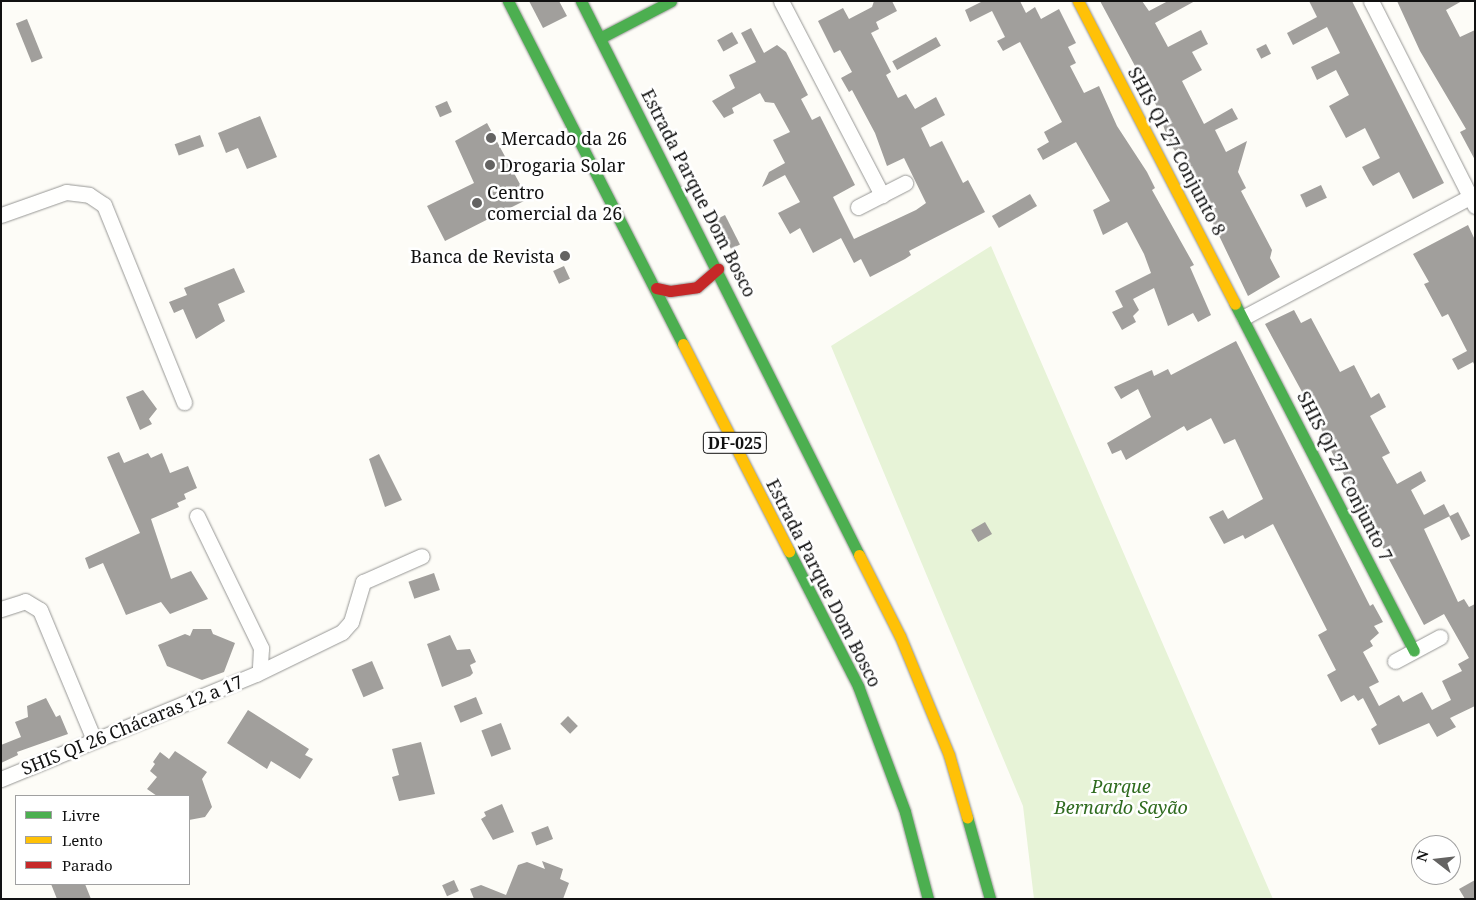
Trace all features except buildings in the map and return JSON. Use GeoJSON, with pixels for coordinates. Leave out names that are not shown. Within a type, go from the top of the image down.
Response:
{"type":"FeatureCollection","features":[{"type":"Feature","properties":{"kind":"main road","name":"Estrada Parque Dom Bosco"},"geometry":{"type":"LineString","coordinates":[[508,1],[858,686],[905,812],[928,899]]}},
{"type":"Feature","properties":{"kind":"main road","name":"Estrada Parque Dom Bosco"},"geometry":{"type":"LineString","coordinates":[[581,1],[718,269],[900,636],[949,755],[990,899]]}},
{"type":"Feature","properties":{"kind":"main road"},"geometry":{"type":"LineString","coordinates":[[600,38],[671,1]]}},
{"type":"Feature","properties":{"kind":"main road","name":"SHIS QI 27 Conjunto 8"},"geometry":{"type":"LineString","coordinates":[[1078,1],[1244,317]]}},
{"type":"Feature","properties":{"kind":"main road"},"geometry":{"type":"LineString","coordinates":[[656,288],[670,292],[696,287],[718,269]]}},
{"type":"Feature","properties":{"kind":"main road","name":"SHIS QI 27 Conjunto 7"},"geometry":{"type":"LineString","coordinates":[[1244,317],[1414,651]]}},
{"type":"Feature","properties":{"kind":"street"},"geometry":{"type":"LineString","coordinates":[[782,1],[882,195]]}},
{"type":"Feature","properties":{"kind":"street"},"geometry":{"type":"LineString","coordinates":[[1244,317],[1473,199],[1371,1]]}},
{"type":"Feature","properties":{"kind":"street"},"geometry":{"type":"LineString","coordinates":[[858,207],[905,183]]}},
{"type":"Feature","properties":{"kind":"street"},"geometry":{"type":"LineString","coordinates":[[1,215],[66,192],[93,197],[109,212],[184,402]]}},
{"type":"Feature","properties":{"kind":"street"},"geometry":{"type":"LineString","coordinates":[[197,516],[261,648],[260,669]]}},
{"type":"Feature","properties":{"kind":"street","name":"SHIS QI 26 Chácaras 12 a 17"},"geometry":{"type":"LineString","coordinates":[[1,779],[260,669],[342,632],[351,622],[363,582],[422,556]]}},
{"type":"Feature","properties":{"kind":"street"},"geometry":{"type":"LineString","coordinates":[[1,609],[25,600],[40,610],[94,740]]}},
{"type":"Feature","properties":{"kind":"street"},"geometry":{"type":"LineString","coordinates":[[1395,661],[1440,637]]}},
{"type":"Feature","properties":{"kind":"green space","name":"Parque Bernardo Sayão"},"geometry":{"type":"Polygon","coordinates":[[[991,246],[1273,899],[1034,899],[1023,806],[831,346],[991,246]]]}},
{"type":"Feature","properties":{"kind":"traffic: fast"},"geometry":{"type":"LineString","coordinates":[[508,1],[683,344]]}},
{"type":"Feature","properties":{"kind":"traffic: fast"},"geometry":{"type":"LineString","coordinates":[[581,1],[859,555]]}},
{"type":"Feature","properties":{"kind":"traffic: fast"},"geometry":{"type":"LineString","coordinates":[[600,38],[671,1]]}},
{"type":"Feature","properties":{"kind":"traffic: fast"},"geometry":{"type":"LineString","coordinates":[[1235,304],[1414,651]]}},
{"type":"Feature","properties":{"kind":"traffic: fast"},"geometry":{"type":"LineString","coordinates":[[789,551],[858,686],[905,812],[928,899]]}},
{"type":"Feature","properties":{"kind":"traffic: fast"},"geometry":{"type":"LineString","coordinates":[[967,817],[990,899]]}},
{"type":"Feature","properties":{"kind":"traffic: slow"},"geometry":{"type":"LineString","coordinates":[[1078,1],[1235,304]]}},
{"type":"Feature","properties":{"kind":"traffic: slow"},"geometry":{"type":"LineString","coordinates":[[683,344],[789,551]]}},
{"type":"Feature","properties":{"kind":"traffic: slow"},"geometry":{"type":"LineString","coordinates":[[859,555],[900,636],[949,755],[967,817]]}},
{"type":"Feature","properties":{"kind":"traffic: jam"},"geometry":{"type":"LineString","coordinates":[[656,288],[670,291],[697,287],[718,269]]}},
{"type":"Feature","properties":{"kind":"place","name":"Mercado da 26"},"geometry":{"type":"Point","coordinates":[491,138]}},
{"type":"Feature","properties":{"kind":"place","name":"Drogaria Solar"},"geometry":{"type":"Point","coordinates":[490,165]}},
{"type":"Feature","properties":{"kind":"place","name":"Centro comercial da 26"},"geometry":{"type":"Point","coordinates":[477,203]}},
{"type":"Feature","properties":{"kind":"place","name":"Banca de Revista"},"geometry":{"type":"Point","coordinates":[565,256]}}]}
